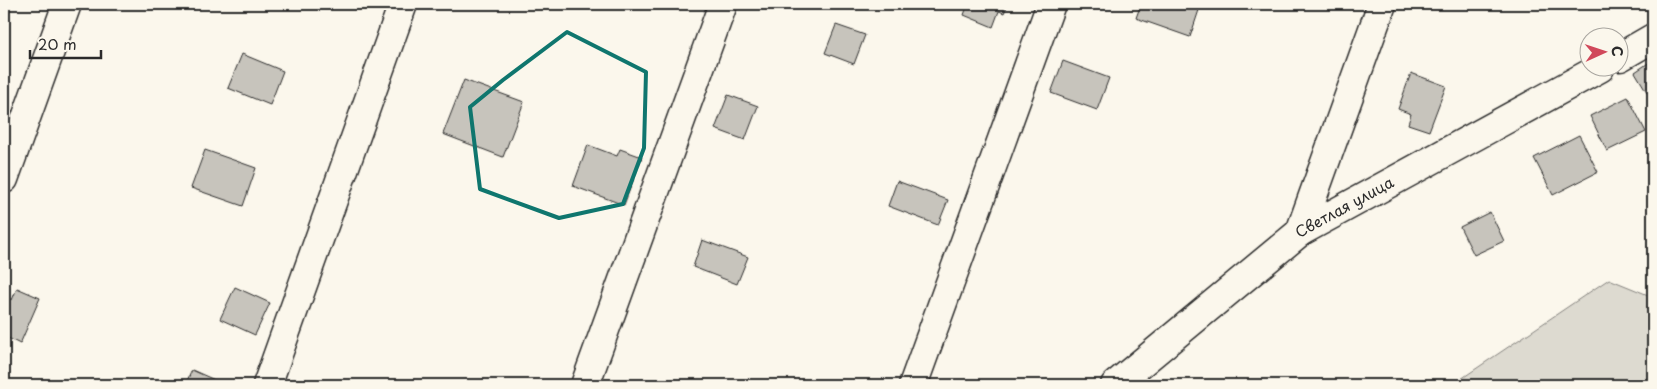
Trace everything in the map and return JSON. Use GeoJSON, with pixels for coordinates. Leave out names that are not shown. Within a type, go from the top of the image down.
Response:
{"type":"FeatureCollection","features":[{"type":"Feature","properties":{"kind":"street"},"geometry":{"type":"LineString","coordinates":[[4,180],[67,4]]}},
{"type":"Feature","properties":{"kind":"street"},"geometry":{"type":"LineString","coordinates":[[267,385],[402,4]]}},
{"type":"Feature","properties":{"kind":"street"},"geometry":{"type":"LineString","coordinates":[[586,385],[723,4]]}},
{"type":"Feature","properties":{"kind":"street"},"geometry":{"type":"LineString","coordinates":[[913,385],[1051,4]]}},
{"type":"Feature","properties":{"kind":"street"},"geometry":{"type":"LineString","coordinates":[[1300,232],[1382,4]]}},
{"type":"Feature","properties":{"kind":"street"},"geometry":{"type":"LineString","coordinates":[[1630,51],[1653,38]]}},
{"type":"Feature","properties":{"kind":"street","name":"Светлая улица"},"geometry":{"type":"LineString","coordinates":[[1114,385],[1300,232],[1582,78]]}},
{"type":"Feature","properties":{"kind":"highlighted area"},"geometry":{"type":"Polygon","coordinates":[[[567,32],[646,72],[644,148],[623,204],[559,218],[480,189],[470,107],[567,32]]]}},
{"type":"Feature","properties":{"kind":"shaded area"},"geometry":{"type":"Polygon","coordinates":[[[1609,279],[1653,297],[1653,385],[1452,385],[1609,279]]]}},
{"type":"Feature","properties":{"kind":"building"},"geometry":{"type":"Polygon","coordinates":[[[968,4],[1008,4],[1004,13],[999,11],[993,27],[964,15],[968,4]]]}},
{"type":"Feature","properties":{"kind":"building"},"geometry":{"type":"Polygon","coordinates":[[[1141,4],[1201,4],[1190,37],[1136,18],[1141,4]]]}},
{"type":"Feature","properties":{"kind":"building"},"geometry":{"type":"Polygon","coordinates":[[[836,25],[865,35],[854,64],[825,53],[836,25]]]}},
{"type":"Feature","properties":{"kind":"building"},"geometry":{"type":"Polygon","coordinates":[[[242,54],[283,71],[270,105],[228,88],[242,54]]]}},
{"type":"Feature","properties":{"kind":"building"},"geometry":{"type":"Polygon","coordinates":[[[1653,60],[1653,102],[1635,72],[1653,60]]]}},
{"type":"Feature","properties":{"kind":"building"},"geometry":{"type":"Polygon","coordinates":[[[1063,61],[1109,78],[1097,110],[1051,93],[1063,61]]]}},
{"type":"Feature","properties":{"kind":"building"},"geometry":{"type":"Polygon","coordinates":[[[1411,73],[1446,86],[1429,131],[1408,124],[1411,114],[1398,109],[1411,73]]]}},
{"type":"Feature","properties":{"kind":"building"},"geometry":{"type":"Polygon","coordinates":[[[464,80],[524,102],[503,157],[443,134],[464,80]]]}},
{"type":"Feature","properties":{"kind":"building"},"geometry":{"type":"Polygon","coordinates":[[[728,95],[758,106],[745,140],[715,129],[728,95]]]}},
{"type":"Feature","properties":{"kind":"building"},"geometry":{"type":"Polygon","coordinates":[[[1628,97],[1646,132],[1607,151],[1590,116],[1628,97]]]}},
{"type":"Feature","properties":{"kind":"building"},"geometry":{"type":"Polygon","coordinates":[[[1579,135],[1598,172],[1553,195],[1534,158],[1579,135]]]}},
{"type":"Feature","properties":{"kind":"building"},"geometry":{"type":"Polygon","coordinates":[[[588,145],[617,156],[620,149],[642,157],[624,205],[573,186],[588,145]]]}},
{"type":"Feature","properties":{"kind":"building"},"geometry":{"type":"Polygon","coordinates":[[[205,150],[256,168],[243,206],[191,188],[205,150]]]}},
{"type":"Feature","properties":{"kind":"building"},"geometry":{"type":"Polygon","coordinates":[[[897,181],[948,200],[938,225],[888,206],[897,181]]]}},
{"type":"Feature","properties":{"kind":"building"},"geometry":{"type":"Polygon","coordinates":[[[1490,212],[1504,241],[1474,255],[1460,227],[1490,212]]]}},
{"type":"Feature","properties":{"kind":"building"},"geometry":{"type":"Polygon","coordinates":[[[702,240],[748,257],[737,284],[693,267],[702,240]]]}},
{"type":"Feature","properties":{"kind":"building"},"geometry":{"type":"Polygon","coordinates":[[[235,287],[270,303],[255,335],[220,319],[235,287]]]}},
{"type":"Feature","properties":{"kind":"building"},"geometry":{"type":"Polygon","coordinates":[[[17,288],[40,298],[20,344],[4,336],[4,296],[12,300],[17,288]]]}},
{"type":"Feature","properties":{"kind":"building"},"geometry":{"type":"Polygon","coordinates":[[[192,370],[226,385],[185,385],[192,370]]]}}]}
